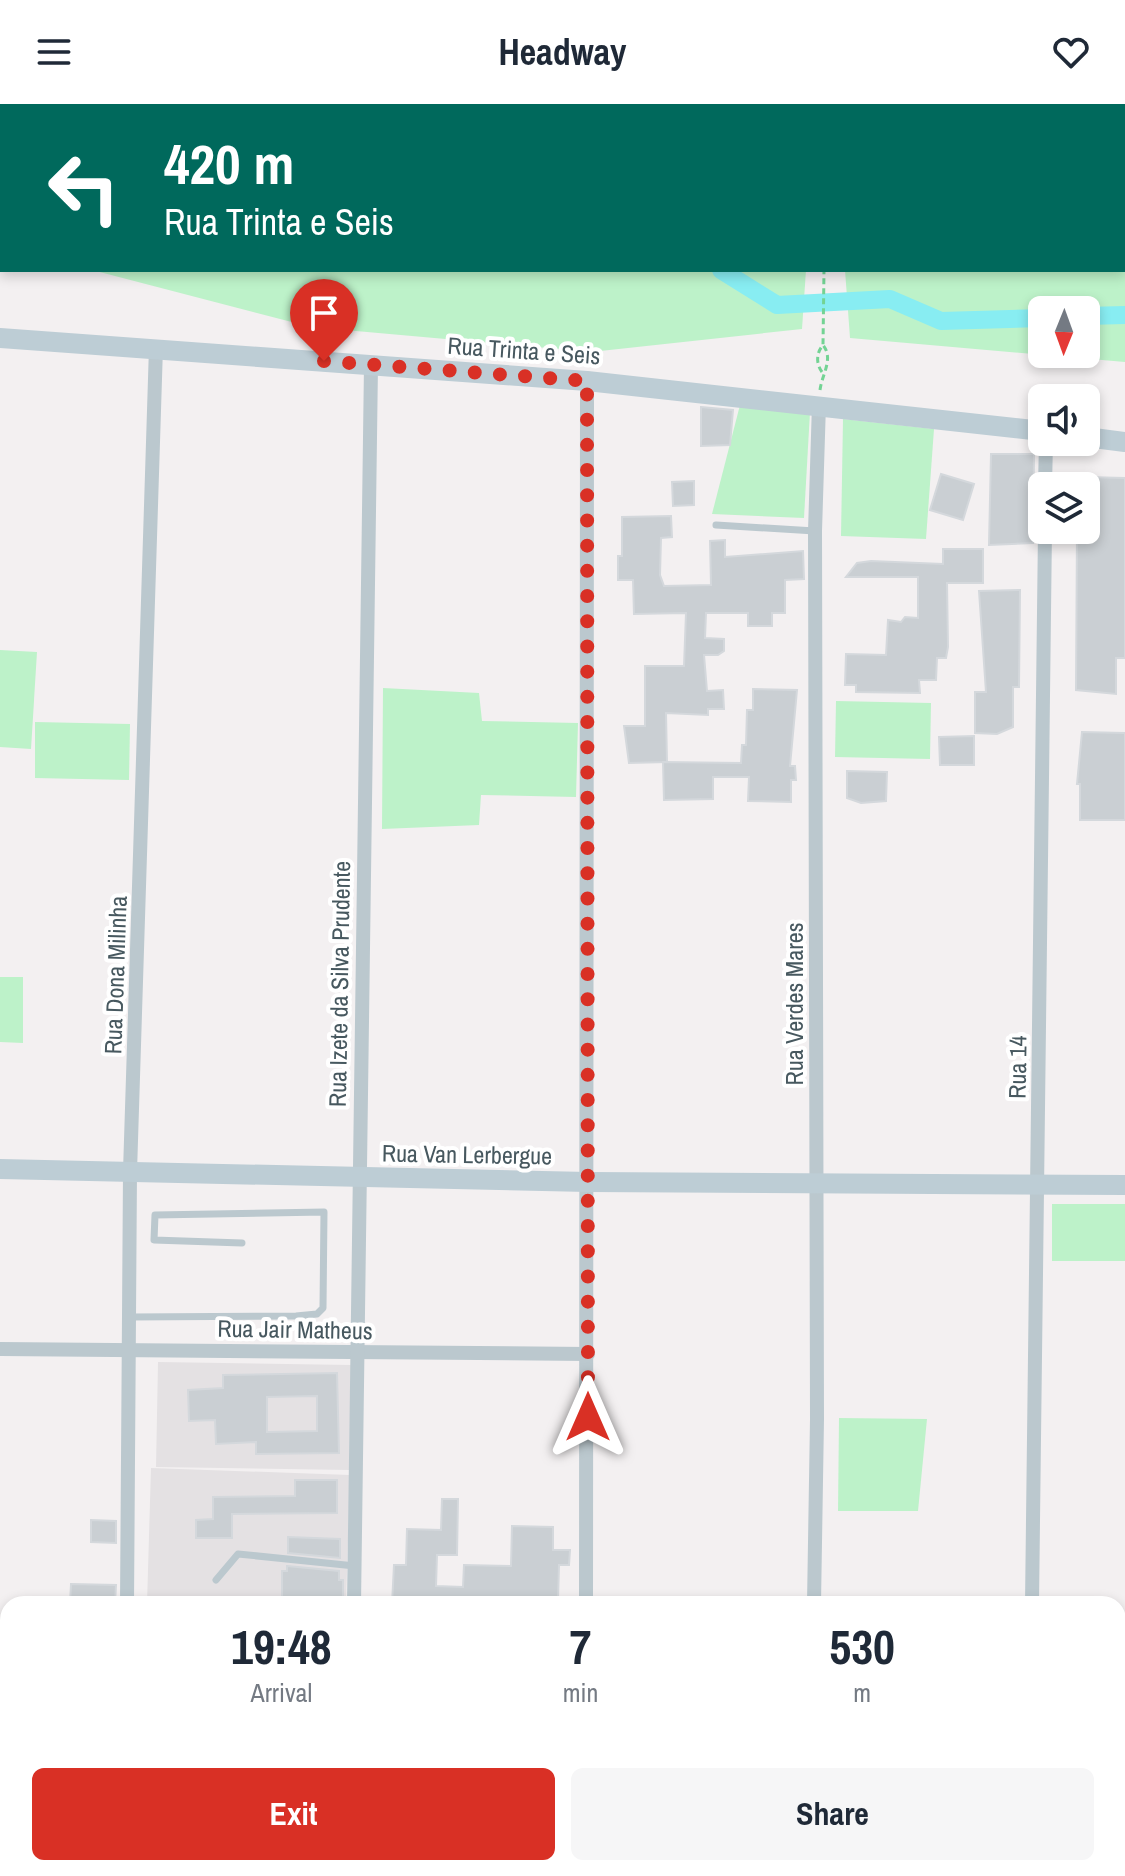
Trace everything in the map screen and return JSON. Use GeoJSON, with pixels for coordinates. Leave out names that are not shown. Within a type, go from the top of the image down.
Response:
{"type":"FeatureCollection","features":[{"type":"Feature","properties":{"kind":"street","name":"Rua Trinta e Seis"},"geometry":{"type":"LineString","coordinates":[[0,338],[156,347],[587,381],[1028,429]]}},
{"type":"Feature","properties":{"kind":"street","name":"Rua Dona Milinha"},"geometry":{"type":"LineString","coordinates":[[127,1596],[130,1172],[156,347]]}},
{"type":"Feature","properties":{"kind":"street","name":"Rua Izete da Silva Prudente"},"geometry":{"type":"LineString","coordinates":[[354,1596],[371,365]]}},
{"type":"Feature","properties":{"kind":"street"},"geometry":{"type":"LineString","coordinates":[[586,1596],[587,381]]}},
{"type":"Feature","properties":{"kind":"street","name":"Rua Verdes Mares"},"geometry":{"type":"LineString","coordinates":[[814,1596],[815,531],[819,404]]}},
{"type":"Feature","properties":{"kind":"street"},"geometry":{"type":"LineString","coordinates":[[1100,439],[1125,442]]}},
{"type":"Feature","properties":{"kind":"street","name":"Rua 14"},"geometry":{"type":"LineString","coordinates":[[1032,1596],[1045,544]]}},
{"type":"Feature","properties":{"kind":"street","name":"Rua Van Lerbergue"},"geometry":{"type":"LineString","coordinates":[[0,1169],[588,1182],[1125,1185]]}},
{"type":"Feature","properties":{"kind":"street","name":"Rua Jair Matheus"},"geometry":{"type":"LineString","coordinates":[[0,1349],[588,1354]]}},
{"type":"Feature","properties":{"kind":"street"},"geometry":{"type":"LineString","coordinates":[[1028,1876],[1089,1876]]}},
{"type":"Feature","properties":{"kind":"lane"},"geometry":{"type":"LineString","coordinates":[[716,525],[815,531]]}},
{"type":"Feature","properties":{"kind":"lane"},"geometry":{"type":"LineString","coordinates":[[130,1317],[296,1316],[317,1314],[323,1308],[324,1212],[155,1215],[154,1240],[242,1243]]}},
{"type":"Feature","properties":{"kind":"lane"},"geometry":{"type":"LineString","coordinates":[[216,1580],[238,1554],[355,1566]]}},
{"type":"Feature","properties":{"kind":"path"},"geometry":{"type":"LineString","coordinates":[[823,345],[828,351],[828,366],[822,372],[818,366],[818,351],[823,345],[824,332],[824,272]]}},
{"type":"Feature","properties":{"kind":"shaded area"},"geometry":{"type":"Polygon","coordinates":[[[158,1362],[351,1365],[349,1470],[156,1467],[158,1362]]]}},
{"type":"Feature","properties":{"kind":"shaded area"},"geometry":{"type":"Polygon","coordinates":[[[151,1468],[350,1475],[346,1596],[147,1596],[151,1468]]]}},
{"type":"Feature","properties":{"kind":"green space"},"geometry":{"type":"Polygon","coordinates":[[[100,272],[806,272],[802,329],[591,352],[311,327],[100,272]]]}},
{"type":"Feature","properties":{"kind":"green space"},"geometry":{"type":"Polygon","coordinates":[[[845,272],[1125,272],[1125,362],[1100,360],[1100,296],[1028,296],[1028,354],[850,338],[845,272]]]}},
{"type":"Feature","properties":{"kind":"green space"},"geometry":{"type":"Polygon","coordinates":[[[740,405],[810,412],[804,518],[712,514],[740,405]]]}},
{"type":"Feature","properties":{"kind":"green space"},"geometry":{"type":"Polygon","coordinates":[[[843,419],[934,429],[926,539],[841,536],[843,419]]]}},
{"type":"Feature","properties":{"kind":"green space"},"geometry":{"type":"Polygon","coordinates":[[[0,650],[37,652],[31,749],[0,747],[0,650]]]}},
{"type":"Feature","properties":{"kind":"green space"},"geometry":{"type":"Polygon","coordinates":[[[383,688],[479,693],[482,721],[578,723],[576,797],[481,795],[479,825],[382,829],[383,688]]]}},
{"type":"Feature","properties":{"kind":"green space"},"geometry":{"type":"Polygon","coordinates":[[[836,701],[931,703],[930,759],[835,757],[836,701]]]}},
{"type":"Feature","properties":{"kind":"green space"},"geometry":{"type":"Polygon","coordinates":[[[35,722],[130,724],[129,780],[35,778],[35,722]]]}},
{"type":"Feature","properties":{"kind":"green space"},"geometry":{"type":"Polygon","coordinates":[[[0,977],[23,977],[23,1043],[0,1042],[0,977]]]}},
{"type":"Feature","properties":{"kind":"green space"},"geometry":{"type":"Polygon","coordinates":[[[1052,1204],[1125,1204],[1125,1261],[1052,1261],[1052,1204]]]}},
{"type":"Feature","properties":{"kind":"green space"},"geometry":{"type":"Polygon","coordinates":[[[839,1418],[927,1419],[918,1511],[838,1511],[839,1418]]]}},
{"type":"Feature","properties":{"kind":"building"},"geometry":{"type":"Polygon","coordinates":[[[701,407],[733,410],[730,445],[701,446],[701,407]]]}},
{"type":"Feature","properties":{"kind":"building"},"geometry":{"type":"Polygon","coordinates":[[[991,454],[1034,456],[1034,472],[1028,472],[1028,543],[989,545],[991,454]]]}},
{"type":"Feature","properties":{"kind":"building"},"geometry":{"type":"Polygon","coordinates":[[[941,474],[974,484],[963,520],[930,510],[941,474]]]}},
{"type":"Feature","properties":{"kind":"building"},"geometry":{"type":"Polygon","coordinates":[[[1100,477],[1125,478],[1125,658],[1116,658],[1116,694],[1076,690],[1077,544],[1100,544],[1100,477]]]}},
{"type":"Feature","properties":{"kind":"building"},"geometry":{"type":"Polygon","coordinates":[[[694,481],[694,505],[673,506],[672,482],[694,481]]]}},
{"type":"Feature","properties":{"kind":"building"},"geometry":{"type":"Polygon","coordinates":[[[671,516],[672,537],[661,538],[660,575],[664,586],[711,585],[710,541],[725,540],[725,557],[803,551],[804,579],[785,580],[785,613],[772,613],[772,626],[748,626],[748,613],[706,613],[705,638],[724,639],[724,651],[718,655],[704,655],[707,691],[723,690],[724,709],[708,709],[708,715],[666,713],[667,762],[629,763],[624,726],[645,726],[645,666],[684,666],[686,613],[634,614],[633,580],[618,580],[618,556],[622,556],[622,517],[671,516]]]}},
{"type":"Feature","properties":{"kind":"building"},"geometry":{"type":"Polygon","coordinates":[[[943,549],[983,549],[983,583],[947,583],[948,647],[946,658],[937,658],[936,680],[919,680],[920,693],[856,692],[856,685],[845,685],[846,654],[886,655],[888,620],[901,622],[905,617],[918,618],[918,577],[846,577],[857,563],[871,561],[943,564],[943,549]]]}},
{"type":"Feature","properties":{"kind":"building"},"geometry":{"type":"Polygon","coordinates":[[[1020,590],[1019,687],[1013,687],[1013,727],[997,734],[975,733],[975,692],[986,692],[979,591],[1020,590]]]}},
{"type":"Feature","properties":{"kind":"building"},"geometry":{"type":"Polygon","coordinates":[[[753,689],[797,690],[790,766],[795,766],[796,780],[791,780],[791,802],[748,801],[749,777],[713,777],[713,799],[664,800],[663,762],[741,763],[742,745],[746,745],[747,710],[753,710],[753,689]]]}},
{"type":"Feature","properties":{"kind":"building"},"geometry":{"type":"Polygon","coordinates":[[[1082,732],[1125,733],[1125,820],[1080,820],[1080,784],[1077,784],[1082,732]]]}},
{"type":"Feature","properties":{"kind":"building"},"geometry":{"type":"Polygon","coordinates":[[[974,736],[974,765],[940,765],[939,737],[974,736]]]}},
{"type":"Feature","properties":{"kind":"building"},"geometry":{"type":"Polygon","coordinates":[[[847,771],[887,772],[886,801],[861,803],[847,798],[847,771]]]}},
{"type":"Feature","properties":{"kind":"building"},"geometry":{"type":"Polygon","coordinates":[[[337,1373],[339,1453],[256,1454],[256,1442],[216,1444],[215,1420],[189,1421],[188,1390],[223,1388],[223,1375],[337,1373]],[[317,1396],[267,1397],[267,1432],[317,1431],[317,1396]]]}},
{"type":"Feature","properties":{"kind":"building"},"geometry":{"type":"Polygon","coordinates":[[[295,1480],[337,1480],[337,1513],[232,1514],[232,1538],[196,1538],[196,1520],[213,1519],[213,1497],[295,1496],[295,1480]]]}},
{"type":"Feature","properties":{"kind":"building"},"geometry":{"type":"Polygon","coordinates":[[[442,1499],[458,1499],[457,1555],[437,1555],[436,1586],[463,1587],[464,1565],[511,1566],[512,1526],[553,1527],[553,1550],[570,1550],[569,1565],[559,1565],[558,1596],[392,1596],[394,1565],[406,1565],[407,1529],[441,1530],[442,1499]]]}},
{"type":"Feature","properties":{"kind":"building"},"geometry":{"type":"Polygon","coordinates":[[[91,1520],[116,1521],[116,1543],[91,1542],[91,1520]]]}},
{"type":"Feature","properties":{"kind":"building"},"geometry":{"type":"Polygon","coordinates":[[[288,1537],[340,1539],[340,1558],[288,1553],[288,1537]]]}},
{"type":"Feature","properties":{"kind":"building"},"geometry":{"type":"Polygon","coordinates":[[[287,1566],[339,1571],[339,1580],[343,1580],[343,1596],[282,1596],[282,1571],[287,1571],[287,1566]]]}},
{"type":"Feature","properties":{"kind":"building"},"geometry":{"type":"Polygon","coordinates":[[[71,1584],[116,1585],[115,1596],[70,1596],[71,1584]]]}},
{"type":"Feature","properties":{"kind":"waterway"},"geometry":{"type":"LineString","coordinates":[[724,272],[777,305],[890,299],[941,321],[1028,318]]}},
{"type":"Feature","properties":{"kind":"waterway"},"geometry":{"type":"LineString","coordinates":[[1100,316],[1125,315]]}},
{"type":"Feature","properties":{"kind":"route"},"geometry":{"type":"LineString","coordinates":[[324,361],[587,381],[588,1417]]}}]}
